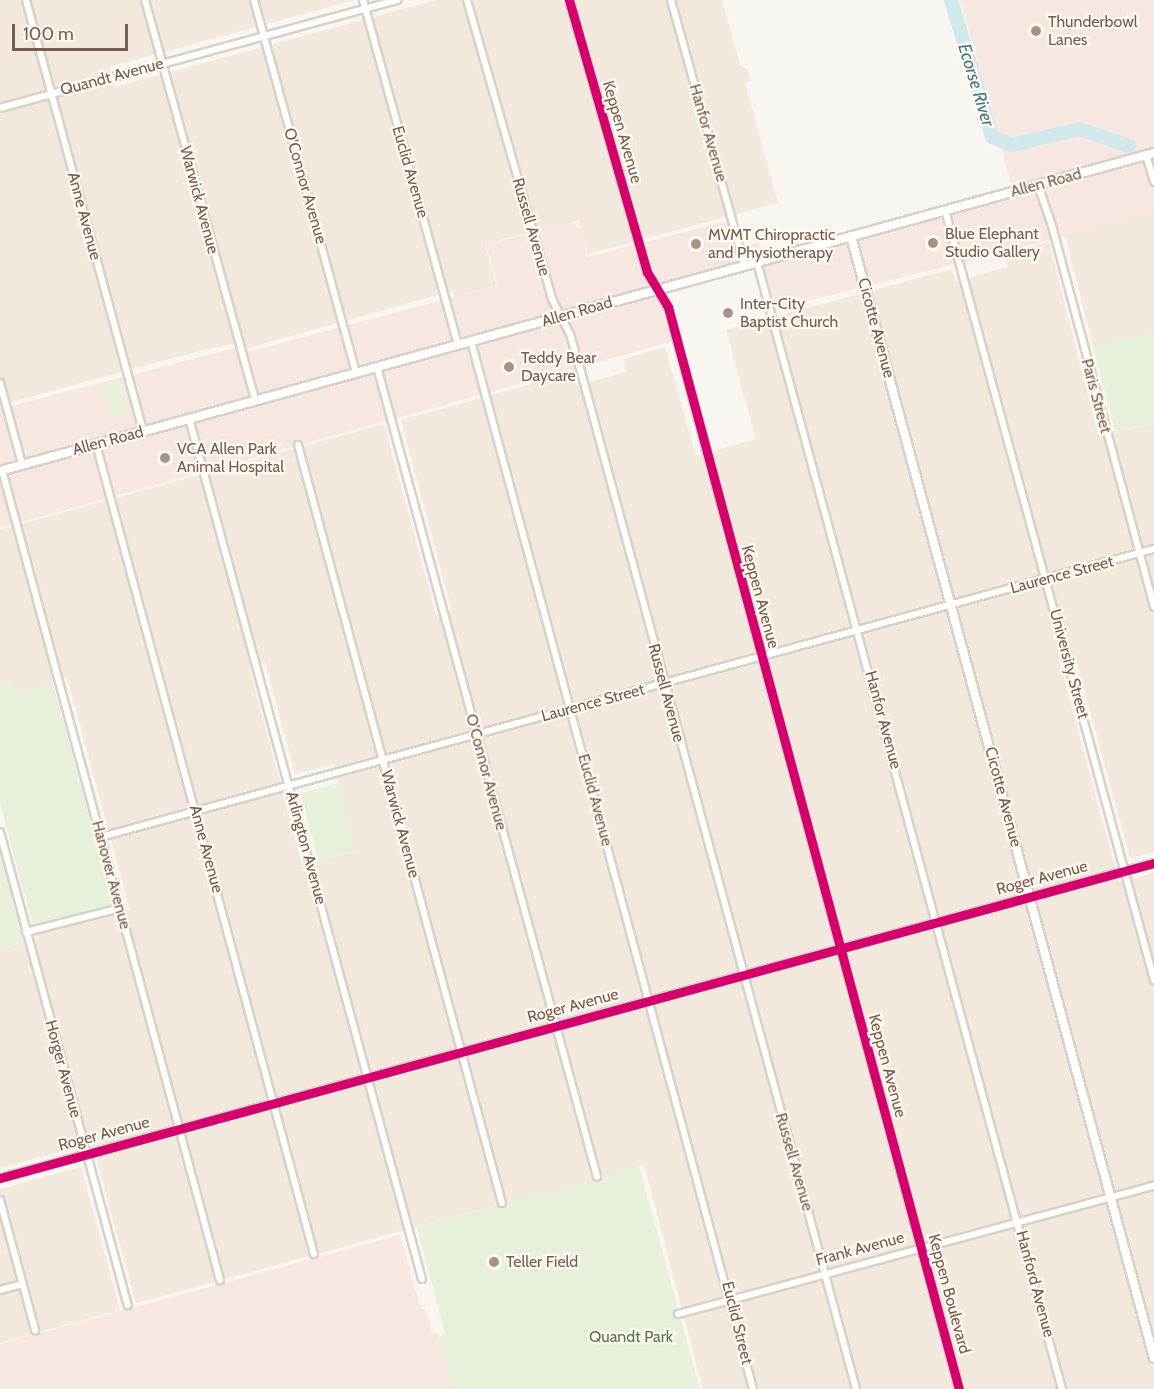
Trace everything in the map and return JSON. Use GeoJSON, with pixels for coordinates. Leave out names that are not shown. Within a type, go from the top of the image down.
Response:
{"type":"FeatureCollection","features":[{"type":"Feature","properties":{"kind":"main road","name":"Allen Road"},"geometry":{"type":"LineString","coordinates":[[1,470],[1150,154]]}},
{"type":"Feature","properties":{"kind":"street","name":"Anne Avenue"},"geometry":{"type":"LineString","coordinates":[[26,0],[143,431]]}},
{"type":"Feature","properties":{"kind":"street","name":"Warwick Avenue"},"geometry":{"type":"LineString","coordinates":[[145,0],[255,400]]}},
{"type":"Feature","properties":{"kind":"street","name":"O'Connor Avenue"},"geometry":{"type":"LineString","coordinates":[[254,0],[356,372]]}},
{"type":"Feature","properties":{"kind":"street","name":"Euclid Avenue"},"geometry":{"type":"LineString","coordinates":[[363,0],[458,345]]}},
{"type":"Feature","properties":{"kind":"street","name":"Quandt Avenue"},"geometry":{"type":"LineString","coordinates":[[0,108],[398,0]]}},
{"type":"Feature","properties":{"kind":"street","name":"Russell Avenue"},"geometry":{"type":"LineString","coordinates":[[467,0],[552,299],[561,316],[580,368],[742,975],[856,1389]]}},
{"type":"Feature","properties":{"kind":"street","name":"Keppen Avenue"},"geometry":{"type":"LineString","coordinates":[[569,0],[647,272],[668,307],[909,1207]]}},
{"type":"Feature","properties":{"kind":"street","name":"Hanfor Avenue"},"geometry":{"type":"LineString","coordinates":[[671,0],[745,266]]}},
{"type":"Feature","properties":{"kind":"street"},"geometry":{"type":"LineString","coordinates":[[1150,154],[1154,182]]}},
{"type":"Feature","properties":{"kind":"street","name":"Paris Street"},"geometry":{"type":"LineString","coordinates":[[1038,185],[1053,226],[1138,554],[1154,607]]}},
{"type":"Feature","properties":{"kind":"street","name":"University Street"},"geometry":{"type":"LineString","coordinates":[[945,210],[1154,980]]}},
{"type":"Feature","properties":{"kind":"street","name":"Cicotte Avenue"},"geometry":{"type":"LineString","coordinates":[[851,236],[1154,1358]]}},
{"type":"Feature","properties":{"kind":"street","name":"Hanfor Avenue"},"geometry":{"type":"LineString","coordinates":[[758,262],[1006,1179]]}},
{"type":"Feature","properties":{"kind":"street","name":"Euclid Avenue"},"geometry":{"type":"LineString","coordinates":[[471,341],[720,1258]]}},
{"type":"Feature","properties":{"kind":"street","name":"O'Connor Avenue"},"geometry":{"type":"LineString","coordinates":[[377,367],[597,1177]]}},
{"type":"Feature","properties":{"kind":"street"},"geometry":{"type":"LineString","coordinates":[[0,383],[22,464]]}},
{"type":"Feature","properties":{"kind":"street","name":"Arlington Avenue"},"geometry":{"type":"LineString","coordinates":[[189,418],[422,1279]]}},
{"type":"Feature","properties":{"kind":"street","name":"Anne Avenue"},"geometry":{"type":"LineString","coordinates":[[96,444],[314,1254]]}},
{"type":"Feature","properties":{"kind":"street","name":"Warwick Avenue"},"geometry":{"type":"LineString","coordinates":[[298,445],[502,1203]]}},
{"type":"Feature","properties":{"kind":"street","name":"Hanover Avenue"},"geometry":{"type":"LineString","coordinates":[[1,470],[220,1280]]}},
{"type":"Feature","properties":{"kind":"street","name":"Laurence Street"},"geometry":{"type":"LineString","coordinates":[[101,837],[1154,549]]}},
{"type":"Feature","properties":{"kind":"street","name":"Horger Avenue"},"geometry":{"type":"LineString","coordinates":[[0,832],[128,1305]]}},
{"type":"Feature","properties":{"kind":"street","name":"Roger Avenue"},"geometry":{"type":"LineString","coordinates":[[0,1178],[1154,863]]}},
{"type":"Feature","properties":{"kind":"street"},"geometry":{"type":"LineString","coordinates":[[26,932],[120,908]]}},
{"type":"Feature","properties":{"kind":"street","name":"Hanford Avenue"},"geometry":{"type":"LineString","coordinates":[[1006,1179],[1062,1389]]}},
{"type":"Feature","properties":{"kind":"street","name":"Frank Avenue"},"geometry":{"type":"LineString","coordinates":[[678,1314],[1154,1186]]}},
{"type":"Feature","properties":{"kind":"street"},"geometry":{"type":"LineString","coordinates":[[0,1200],[35,1330]]}},
{"type":"Feature","properties":{"kind":"street","name":"Keppen Boulevard"},"geometry":{"type":"LineString","coordinates":[[909,1207],[959,1389]]}},
{"type":"Feature","properties":{"kind":"street","name":"Euclid Street"},"geometry":{"type":"LineString","coordinates":[[720,1258],[753,1389]]}},
{"type":"Feature","properties":{"kind":"street"},"geometry":{"type":"LineString","coordinates":[[0,1290],[23,1284]]}},
{"type":"Feature","properties":{"kind":"shaded area"},"geometry":{"type":"Polygon","coordinates":[[[0,0],[355,0],[109,67],[115,87],[436,0],[722,0],[740,65],[748,70],[751,81],[745,83],[778,203],[588,254],[579,220],[485,244],[496,285],[454,297],[452,291],[248,348],[231,344],[188,354],[0,405],[0,0]]]}},
{"type":"Feature","properties":{"kind":"shaded area"},"geometry":{"type":"Polygon","coordinates":[[[960,0],[1154,0],[1154,214],[771,310],[758,262],[657,290],[668,307],[677,340],[0,528],[0,409],[235,348],[252,351],[498,285],[486,245],[573,221],[575,226],[582,228],[587,257],[732,220],[740,247],[758,242],[763,260],[1013,191],[960,0]]]}},
{"type":"Feature","properties":{"kind":"shaded area"},"geometry":{"type":"Polygon","coordinates":[[[1154,212],[1154,330],[1093,346],[1065,236],[1154,212]]]}},
{"type":"Feature","properties":{"kind":"shaded area"},"geometry":{"type":"Polygon","coordinates":[[[1049,242],[1098,435],[1154,424],[1154,852],[1130,858],[1075,656],[1059,660],[1119,882],[1154,873],[1154,1389],[703,1389],[644,1165],[136,1303],[92,1143],[0,1168],[0,949],[37,939],[36,934],[130,910],[67,677],[16,692],[11,682],[0,685],[0,530],[384,424],[436,615],[452,611],[401,420],[572,373],[576,386],[626,372],[624,359],[665,347],[696,456],[756,439],[726,330],[952,269],[956,281],[1008,267],[1005,253],[1049,242]],[[265,662],[249,667],[302,865],[357,851],[334,764],[295,774],[265,662]]]}},
{"type":"Feature","properties":{"kind":"shaded area"},"geometry":{"type":"Polygon","coordinates":[[[81,1167],[120,1310],[0,1343],[0,1189],[81,1167]]]}},
{"type":"Feature","properties":{"kind":"shaded area"},"geometry":{"type":"Polygon","coordinates":[[[400,1235],[421,1309],[425,1309],[433,1334],[438,1333],[453,1389],[0,1389],[0,1344],[400,1235]]]}},
{"type":"Feature","properties":{"kind":"green space"},"geometry":{"type":"Polygon","coordinates":[[[1154,330],[1154,424],[1115,431],[1093,346],[1154,330]]]}},
{"type":"Feature","properties":{"kind":"green space"},"geometry":{"type":"Polygon","coordinates":[[[119,379],[129,414],[113,418],[103,384],[119,379]]]}},
{"type":"Feature","properties":{"kind":"green space"},"geometry":{"type":"Polygon","coordinates":[[[52,681],[113,904],[33,926],[0,803],[0,685],[11,682],[16,692],[52,681]]]}},
{"type":"Feature","properties":{"kind":"green space"},"geometry":{"type":"Polygon","coordinates":[[[339,783],[357,851],[318,861],[300,793],[339,783]]]}},
{"type":"Feature","properties":{"kind":"green space"},"geometry":{"type":"Polygon","coordinates":[[[0,851],[24,942],[0,949],[0,851]]]}},
{"type":"Feature","properties":{"kind":"green space","name":"Quandt Park"},"geometry":{"type":"Polygon","coordinates":[[[639,1166],[700,1389],[453,1389],[439,1337],[445,1334],[417,1227],[639,1166]]]}},
{"type":"Feature","properties":{"kind":"waterway","name":"Ecorse River"},"geometry":{"type":"LineString","coordinates":[[951,0],[992,137],[1012,145],[1080,129],[1129,146]]}},
{"type":"Feature","properties":{"kind":"cycle path"},"geometry":{"type":"LineString","coordinates":[[569,0],[647,272],[668,307],[959,1389]]}},
{"type":"Feature","properties":{"kind":"cycle path"},"geometry":{"type":"LineString","coordinates":[[0,1178],[1154,863]]}},
{"type":"Feature","properties":{"kind":"place","name":"Thunderbowl Lanes"},"geometry":{"type":"Point","coordinates":[1036,31]}},
{"type":"Feature","properties":{"kind":"place","name":"Blue Elephant Studio Gallery"},"geometry":{"type":"Point","coordinates":[933,243]}},
{"type":"Feature","properties":{"kind":"place","name":"MVMT Chiropractic and Physiotherapy"},"geometry":{"type":"Point","coordinates":[696,244]}},
{"type":"Feature","properties":{"kind":"place","name":"Inter-City Baptist Church"},"geometry":{"type":"Point","coordinates":[728,313]}},
{"type":"Feature","properties":{"kind":"place","name":"Teddy Bear Daycare"},"geometry":{"type":"Point","coordinates":[509,367]}},
{"type":"Feature","properties":{"kind":"place","name":"VCA Allen Park Animal Hospital"},"geometry":{"type":"Point","coordinates":[165,458]}},
{"type":"Feature","properties":{"kind":"place","name":"Teller Field"},"geometry":{"type":"Point","coordinates":[494,1262]}}]}
